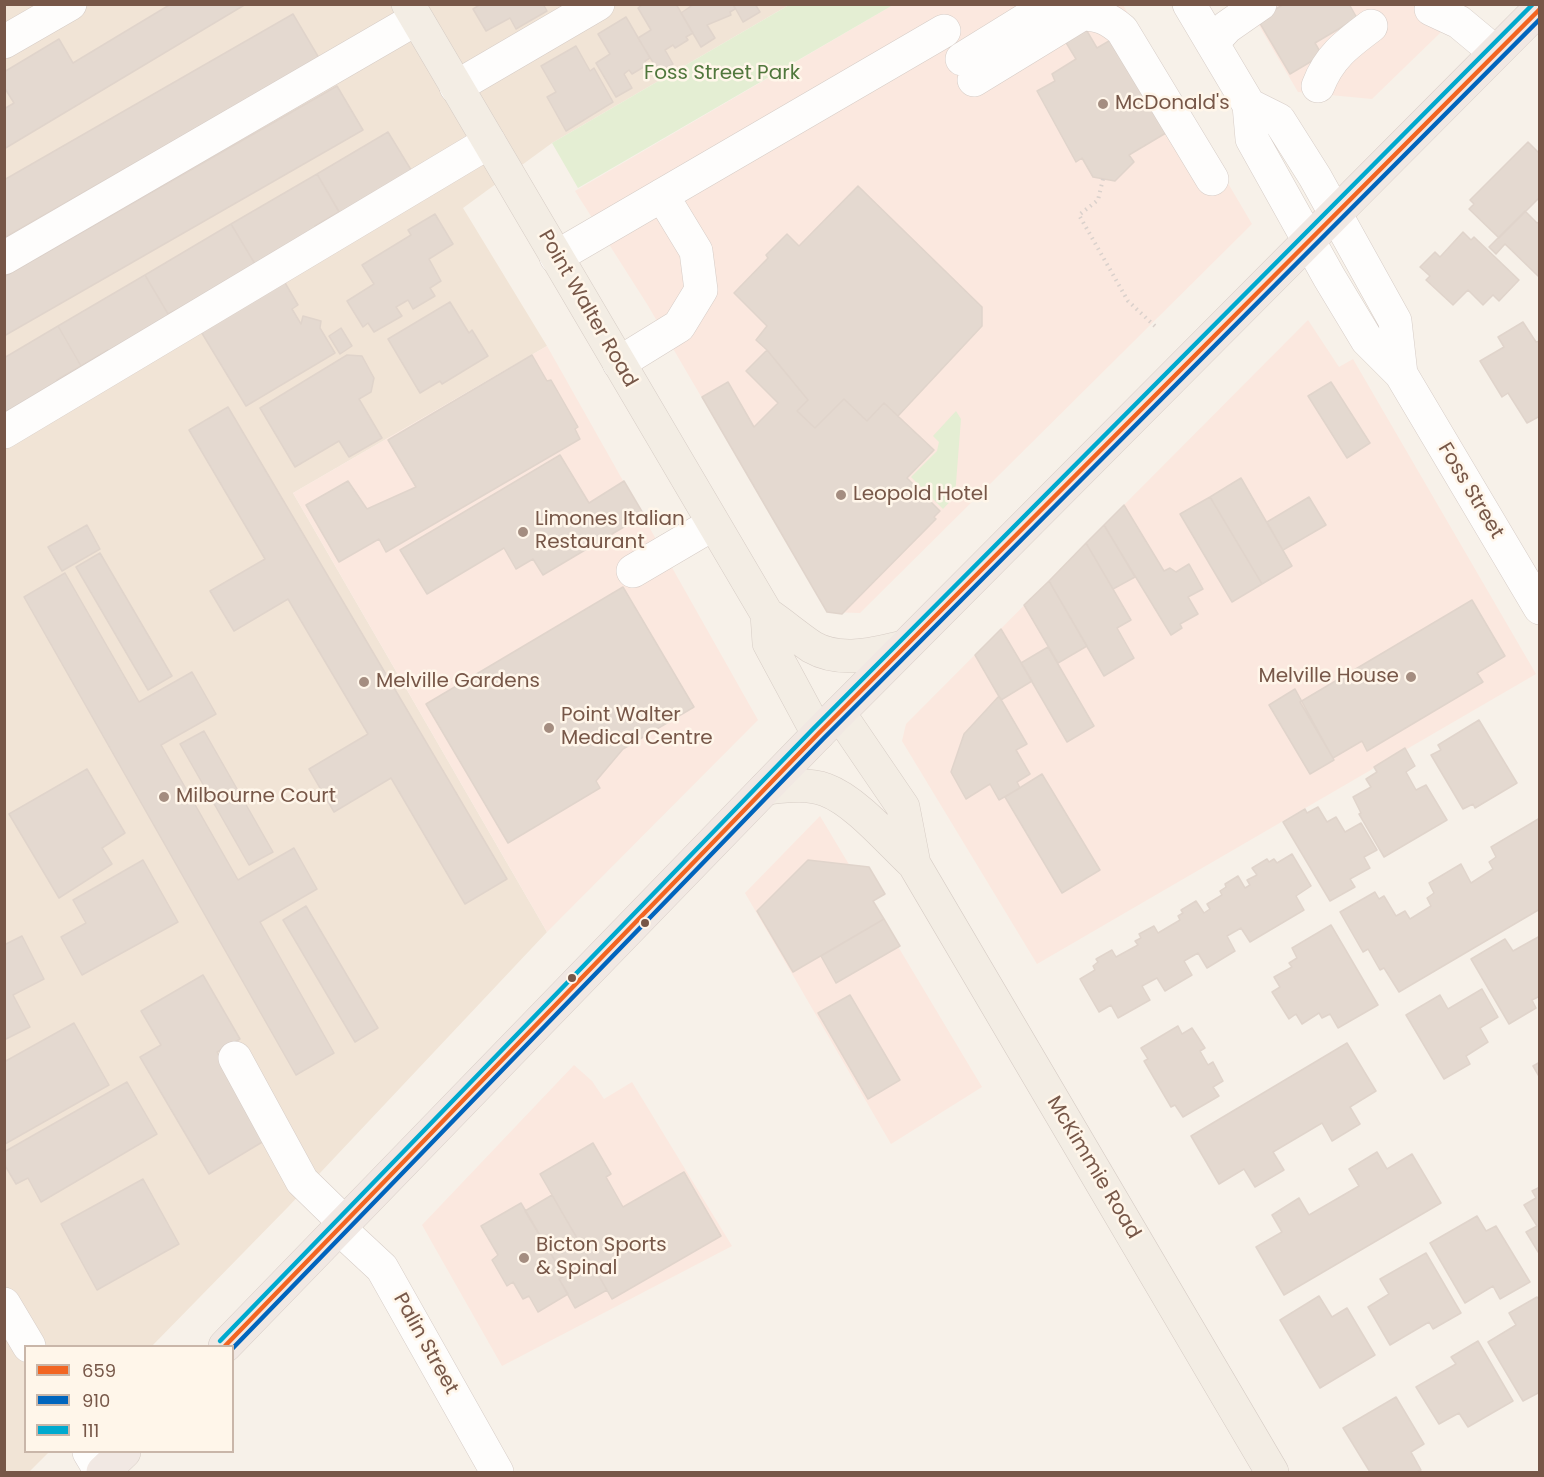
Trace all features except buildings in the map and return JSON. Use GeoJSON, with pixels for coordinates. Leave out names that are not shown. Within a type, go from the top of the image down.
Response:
{"type":"FeatureCollection","features":[{"type":"Feature","properties":{"kind":"highway"},"geometry":{"type":"LineString","coordinates":[[227,1345],[903,647],[1539,8]]}},
{"type":"Feature","properties":{"kind":"highway"},"geometry":{"type":"LineString","coordinates":[[102,1473],[123,1453]]}},
{"type":"Feature","properties":{"kind":"main road","name":"Point Walter Road"},"geometry":{"type":"LineString","coordinates":[[412,11],[767,614],[813,647],[837,655],[866,656],[903,647]]}},
{"type":"Feature","properties":{"kind":"main road","name":"Point Walter Road"},"geometry":{"type":"LineString","coordinates":[[767,614],[769,644],[829,723]]}},
{"type":"Feature","properties":{"kind":"main road","name":"McKimmie Road"},"geometry":{"type":"LineString","coordinates":[[829,723],[903,807],[914,864]]}},
{"type":"Feature","properties":{"kind":"main road","name":"McKimmie Road"},"geometry":{"type":"LineString","coordinates":[[766,788],[800,785],[825,789],[843,799],[914,864],[1272,1473]]}},
{"type":"Feature","properties":{"kind":"street"},"geometry":{"type":"LineString","coordinates":[[4,42],[70,4]]}},
{"type":"Feature","properties":{"kind":"street"},"geometry":{"type":"LineString","coordinates":[[456,87],[598,4]]}},
{"type":"Feature","properties":{"kind":"street"},"geometry":{"type":"LineString","coordinates":[[1051,4],[968,69],[1082,14],[1101,12],[1122,30],[1212,179]]}},
{"type":"Feature","properties":{"kind":"street","name":"Foss Street"},"geometry":{"type":"LineString","coordinates":[[1190,4],[1249,105],[1252,140],[1367,340],[1401,374],[1539,608]]}},
{"type":"Feature","properties":{"kind":"street"},"geometry":{"type":"LineString","coordinates":[[1212,44],[1227,27],[1260,4]]}},
{"type":"Feature","properties":{"kind":"street"},"geometry":{"type":"LineString","coordinates":[[1431,9],[1459,22],[1496,52]]}},
{"type":"Feature","properties":{"kind":"street"},"geometry":{"type":"LineString","coordinates":[[4,258],[412,11]]}},
{"type":"Feature","properties":{"kind":"street"},"geometry":{"type":"LineString","coordinates":[[1318,86],[1329,62],[1376,12]]}},
{"type":"Feature","properties":{"kind":"street"},"geometry":{"type":"LineString","coordinates":[[556,257],[944,32]]}},
{"type":"Feature","properties":{"kind":"street","name":"Foss Street"},"geometry":{"type":"LineString","coordinates":[[1249,105],[1279,120],[1335,213],[1395,321],[1401,374]]}},
{"type":"Feature","properties":{"kind":"street"},"geometry":{"type":"LineString","coordinates":[[4,432],[489,142]]}},
{"type":"Feature","properties":{"kind":"street"},"geometry":{"type":"LineString","coordinates":[[619,363],[679,326],[701,290],[696,251],[662,195]]}},
{"type":"Feature","properties":{"kind":"street"},"geometry":{"type":"LineString","coordinates":[[633,571],[713,524]]}},
{"type":"Feature","properties":{"kind":"street","name":"Palin Street"},"geometry":{"type":"LineString","coordinates":[[235,1058],[302,1181],[382,1268],[497,1473]]}},
{"type":"Feature","properties":{"kind":"street"},"geometry":{"type":"LineString","coordinates":[[4,1304],[28,1345]]}},
{"type":"Feature","properties":{"kind":"street"},"geometry":{"type":"LineString","coordinates":[[90,1453],[102,1473]]}},
{"type":"Feature","properties":{"kind":"path"},"geometry":{"type":"LineString","coordinates":[[1103,179],[1098,200],[1079,216],[1128,301],[1158,329]]}},
{"type":"Feature","properties":{"kind":"shaded area"},"geometry":{"type":"Polygon","coordinates":[[[5,5],[789,5],[552,143],[463,208],[547,346],[293,493],[547,932],[288,1207],[153,1345],[24,1345],[24,1453],[48,1453],[29,1472],[5,1472],[5,5]]]}},
{"type":"Feature","properties":{"kind":"shaded area"},"geometry":{"type":"Polygon","coordinates":[[[893,5],[1123,5],[1252,224],[860,613],[827,612],[647,304],[575,191],[893,5]]]}},
{"type":"Feature","properties":{"kind":"shaded area"},"geometry":{"type":"Polygon","coordinates":[[[1247,5],[1469,5],[1372,99],[1298,92],[1247,5]]]}},
{"type":"Feature","properties":{"kind":"shaded area"},"geometry":{"type":"Polygon","coordinates":[[[1308,320],[1339,367],[1353,359],[1536,674],[1037,964],[902,741],[906,724],[1308,320]]]}},
{"type":"Feature","properties":{"kind":"shaded area"},"geometry":{"type":"Polygon","coordinates":[[[547,346],[758,720],[547,932],[293,493],[547,346]]]}},
{"type":"Feature","properties":{"kind":"shaded area"},"geometry":{"type":"Polygon","coordinates":[[[820,816],[982,1087],[891,1144],[745,893],[820,816]]]}},
{"type":"Feature","properties":{"kind":"shaded area"},"geometry":{"type":"Polygon","coordinates":[[[574,1065],[592,1081],[604,1099],[632,1082],[732,1246],[502,1366],[422,1225],[574,1065]]]}},
{"type":"Feature","properties":{"kind":"green space","name":"Foss Street Park"},"geometry":{"type":"Polygon","coordinates":[[[789,5],[893,5],[578,188],[552,143],[789,5]]]}},
{"type":"Feature","properties":{"kind":"green space"},"geometry":{"type":"Polygon","coordinates":[[[956,411],[961,419],[955,496],[943,509],[911,477],[937,451],[939,442],[933,436],[956,411]]]}},
{"type":"Feature","properties":{"kind":"transit line","name":"111"},"geometry":{"type":"LineString","coordinates":[[220,1341],[813,729],[1533,4]]}},
{"type":"Feature","properties":{"kind":"transit line","name":"659"},"geometry":{"type":"LineString","coordinates":[[226,1345],[818,734],[1540,9]]}},
{"type":"Feature","properties":{"kind":"transit line","name":"910"},"geometry":{"type":"LineString","coordinates":[[234,1347],[823,739],[1540,19]]}},
{"type":"Feature","properties":{"kind":"place","name":"McDonald's"},"geometry":{"type":"Point","coordinates":[1103,104]}},
{"type":"Feature","properties":{"kind":"place","name":"Leopold Hotel"},"geometry":{"type":"Point","coordinates":[841,495]}},
{"type":"Feature","properties":{"kind":"place","name":"Limones Italian Restaurant"},"geometry":{"type":"Point","coordinates":[523,532]}},
{"type":"Feature","properties":{"kind":"place","name":"Melville House"},"geometry":{"type":"Point","coordinates":[1411,677]}},
{"type":"Feature","properties":{"kind":"place","name":"Melville Gardens"},"geometry":{"type":"Point","coordinates":[364,682]}},
{"type":"Feature","properties":{"kind":"place","name":"Point Walter Medical Centre"},"geometry":{"type":"Point","coordinates":[549,728]}},
{"type":"Feature","properties":{"kind":"place","name":"Milbourne Court"},"geometry":{"type":"Point","coordinates":[164,797]}},
{"type":"Feature","properties":{"kind":"place","name":"Bicton Sports & Spinal"},"geometry":{"type":"Point","coordinates":[524,1258]}}]}
